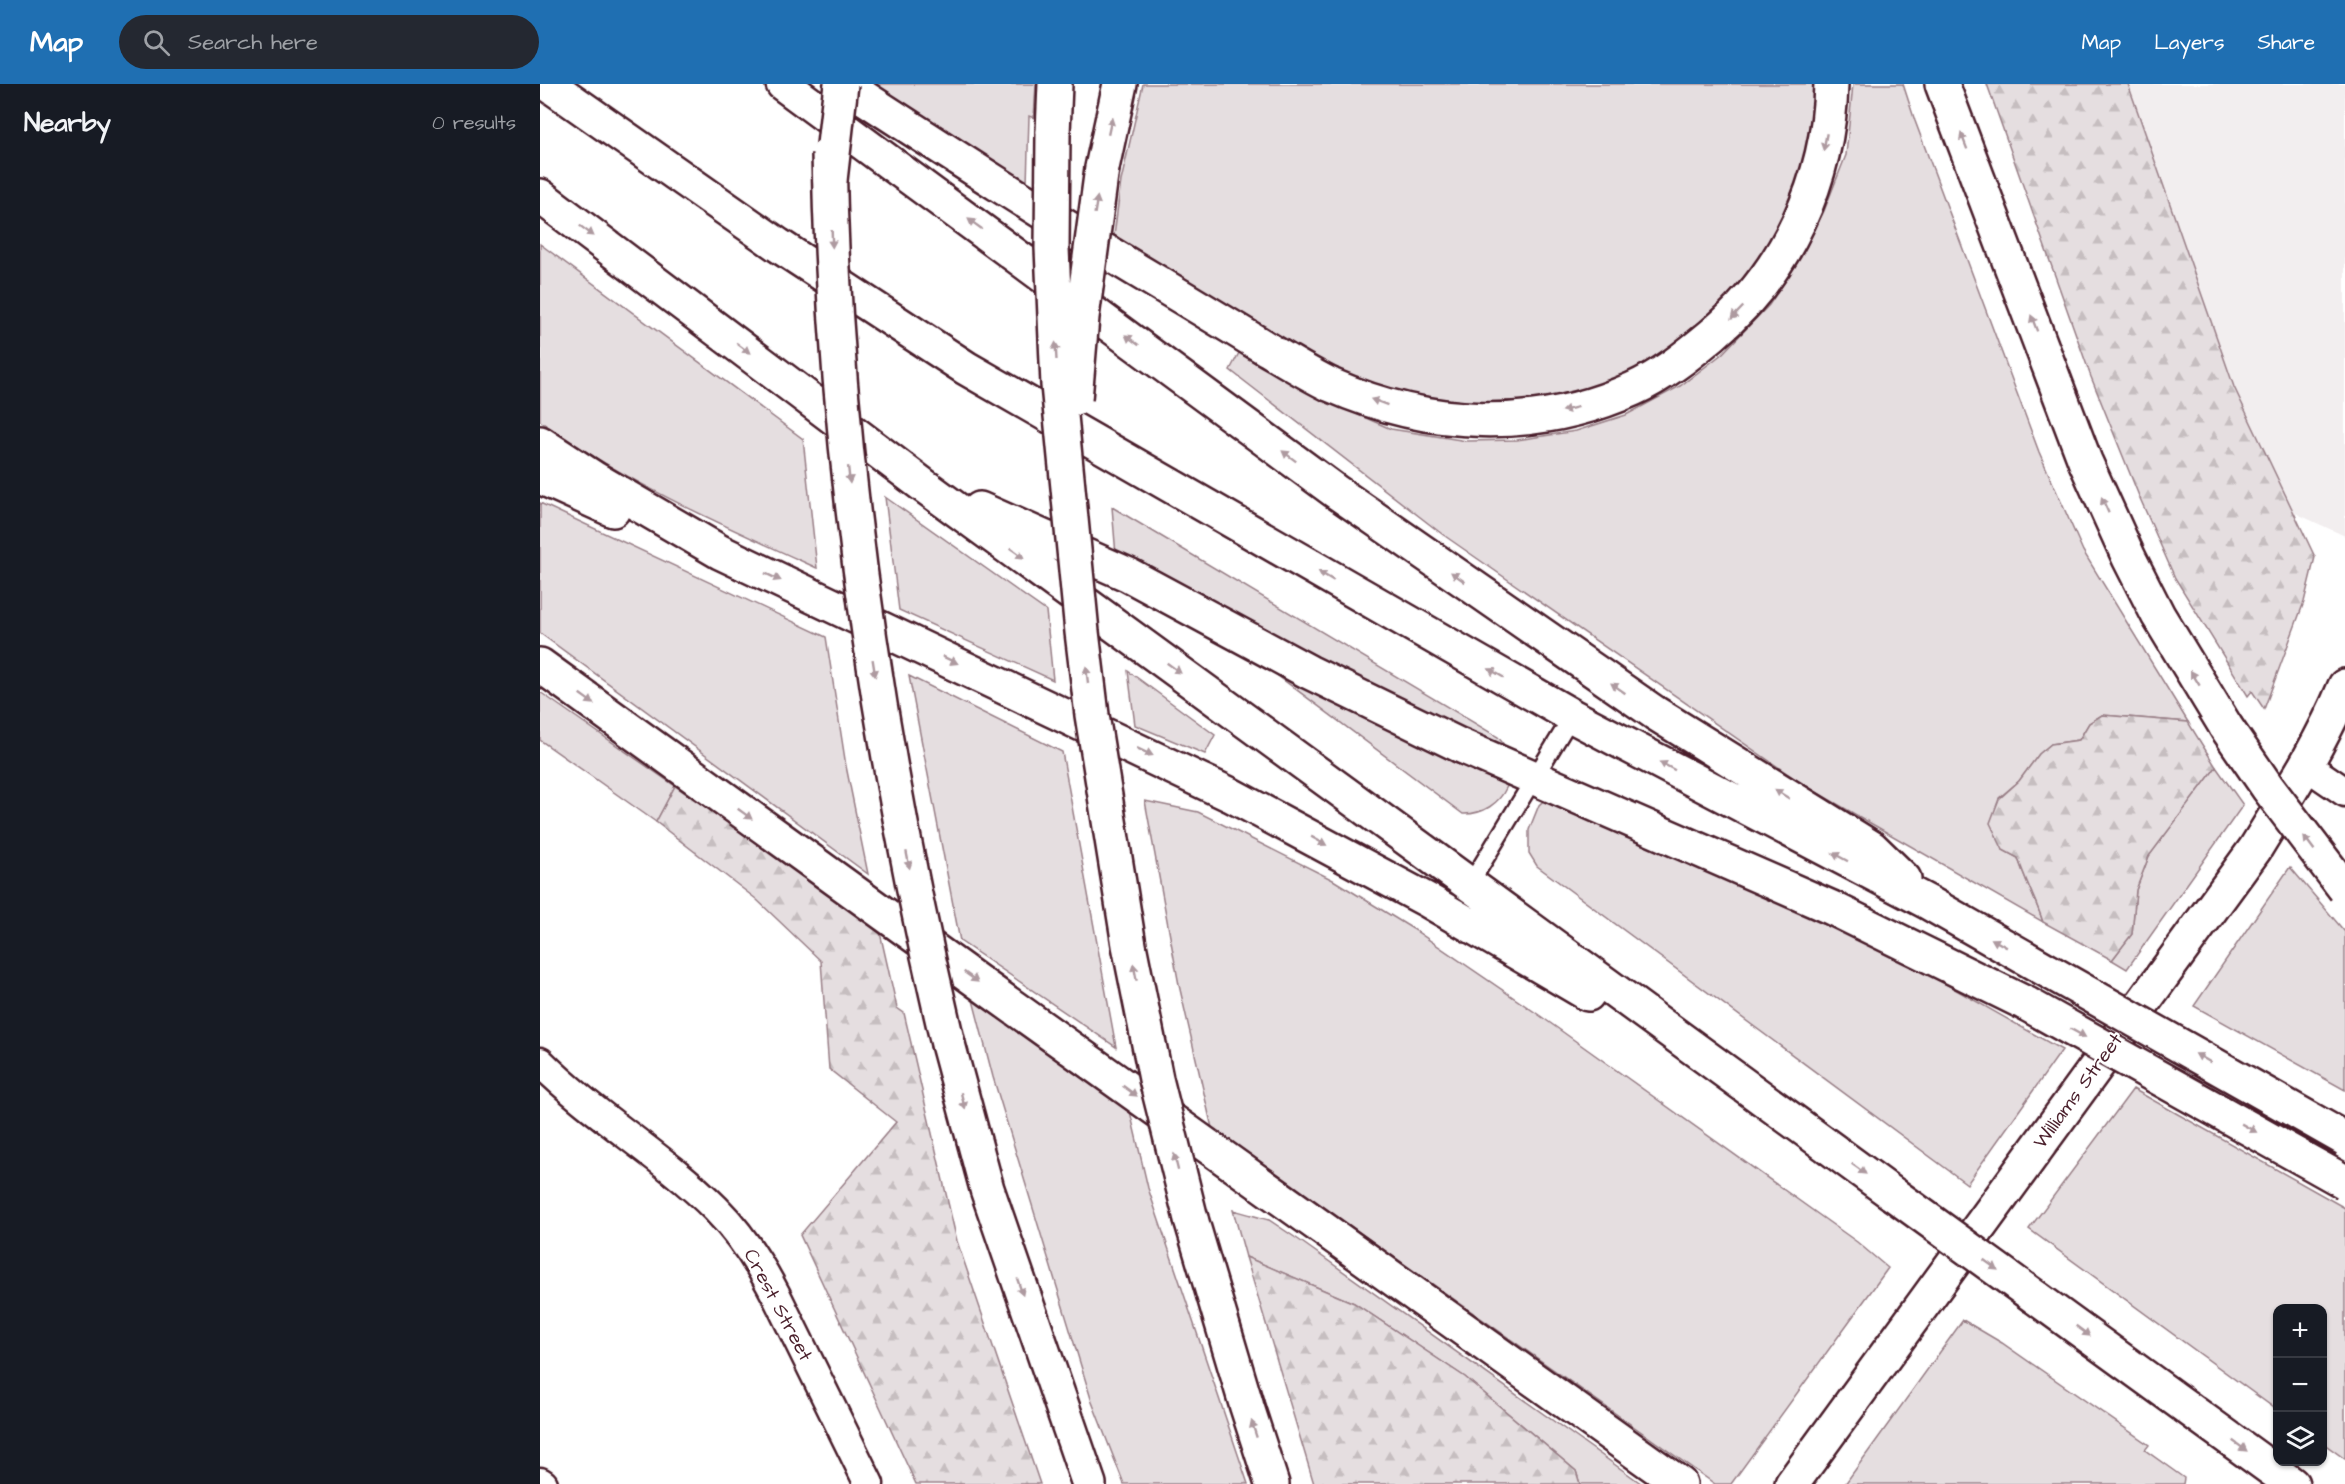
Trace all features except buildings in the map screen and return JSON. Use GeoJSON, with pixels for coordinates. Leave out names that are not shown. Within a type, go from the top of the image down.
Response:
{"type":"FeatureCollection","features":[{"type":"Feature","properties":{"kind":"main road"},"geometry":{"type":"LineString","coordinates":[[548,84],[778,245],[966,368],[1572,716],[1929,903],[2345,1139]]}},
{"type":"Feature","properties":{"kind":"main road"},"geometry":{"type":"LineString","coordinates":[[783,84],[1335,491],[1655,713],[1872,848],[1929,903]]}},
{"type":"Feature","properties":{"kind":"main road"},"geometry":{"type":"LineString","coordinates":[[830,84],[832,265],[842,402],[866,619],[886,744],[912,882],[948,1044],[987,1189],[1089,1484]]}},
{"type":"Feature","properties":{"kind":"main road"},"geometry":{"type":"LineString","coordinates":[[830,180],[842,84],[1088,241],[1331,385],[1386,406],[1438,417],[1497,420],[1550,414],[1604,401],[1635,388],[1696,349],[1728,322],[1751,297],[1775,265],[1807,202],[1820,170],[1826,140],[1831,84]]}},
{"type":"Feature","properties":{"kind":"main road"},"geometry":{"type":"LineString","coordinates":[[1055,84],[1052,248],[1054,317],[1069,514],[1092,715],[1112,851],[1156,1079],[1191,1219],[1246,1407],[1272,1484]]}},
{"type":"Feature","properties":{"kind":"main road"},"geometry":{"type":"LineString","coordinates":[[1069,514],[1081,328],[1102,168],[1120,84]]}},
{"type":"Feature","properties":{"kind":"main road"},"geometry":{"type":"LineString","coordinates":[[1942,84],[2085,460],[2129,558],[2158,615],[2226,727],[2268,788],[2345,889]]}},
{"type":"Feature","properties":{"kind":"main road"},"geometry":{"type":"LineString","coordinates":[[540,196],[923,485],[2292,1484]]}},
{"type":"Feature","properties":{"kind":"main road"},"geometry":{"type":"LineString","coordinates":[[540,443],[595,479],[720,552]]}},
{"type":"Feature","properties":{"kind":"main road"},"geometry":{"type":"LineString","coordinates":[[540,477],[589,500],[720,552],[1153,756],[1308,835],[1429,901],[1559,977],[1825,1144]]}},
{"type":"Feature","properties":{"kind":"main road"},"geometry":{"type":"LineString","coordinates":[[923,485],[1129,575],[1309,672],[1459,745],[1832,908],[2027,1004],[2345,1182]]}},
{"type":"Feature","properties":{"kind":"main road"},"geometry":{"type":"LineString","coordinates":[[540,665],[950,962],[1680,1484]]}},
{"type":"Feature","properties":{"kind":"main road","name":"Williams Street"},"geometry":{"type":"LineString","coordinates":[[1792,1484],[2255,849],[2338,721],[2345,686]]}},
{"type":"Feature","properties":{"kind":"street"},"geometry":{"type":"LineString","coordinates":[[2307,766],[2345,792]]}},
{"type":"Feature","properties":{"kind":"street","name":"Crest Street"},"geometry":{"type":"LineString","coordinates":[[540,1062],[690,1186],[716,1209],[739,1235],[760,1265],[776,1295],[869,1484]]}},
{"type":"Feature","properties":{"kind":"lane"},"geometry":{"type":"LineString","coordinates":[[1470,884],[1572,716]]}},
{"type":"Feature","properties":{"kind":"shaded area"},"geometry":{"type":"Polygon","coordinates":[[[2128,84],[2345,84],[2345,536],[2295,513],[2234,387],[2128,84]]]}},
{"type":"Feature","properties":{"kind":"green space"},"geometry":{"type":"Polygon","coordinates":[[[864,84],[1036,84],[1034,118],[1029,116],[1027,184],[864,84]]]}},
{"type":"Feature","properties":{"kind":"green space"},"geometry":{"type":"Polygon","coordinates":[[[1143,84],[1816,84],[1808,167],[1780,231],[1727,305],[1671,351],[1609,386],[1543,401],[1506,405],[1432,400],[1353,380],[1114,236],[1121,181],[1143,84]]]}},
{"type":"Feature","properties":{"kind":"green space"},"geometry":{"type":"Polygon","coordinates":[[[1853,84],[1903,84],[2039,452],[2083,551],[2188,722],[2102,715],[2089,723],[2079,740],[2051,744],[2039,754],[2019,781],[1999,798],[2003,850],[2018,858],[2043,922],[1804,785],[1442,534],[1230,370],[1240,351],[1320,398],[1391,429],[1467,441],[1517,440],[1576,431],[1626,415],[1680,386],[1722,354],[1769,305],[1801,257],[1824,211],[1846,155],[1853,84]]]}},
{"type":"Feature","properties":{"kind":"green space"},"geometry":{"type":"Polygon","coordinates":[[[1987,84],[2128,84],[2234,387],[2315,557],[2304,602],[2264,709],[2252,691],[2248,696],[2175,578],[2091,377],[1987,84]]]}},
{"type":"Feature","properties":{"kind":"green space"},"geometry":{"type":"Polygon","coordinates":[[[540,244],[803,439],[817,568],[710,519],[640,483],[572,443],[540,421],[540,244]]]}},
{"type":"Feature","properties":{"kind":"green space"},"geometry":{"type":"Polygon","coordinates":[[[885,497],[1046,611],[1053,680],[899,610],[885,497]]]}},
{"type":"Feature","properties":{"kind":"green space"},"geometry":{"type":"Polygon","coordinates":[[[540,503],[826,637],[846,766],[868,874],[540,633],[540,503]]]}},
{"type":"Feature","properties":{"kind":"green space"},"geometry":{"type":"Polygon","coordinates":[[[1112,507],[1498,737],[1506,749],[1510,762],[1510,775],[1499,798],[1490,807],[1463,814],[1116,555],[1112,507]]]}},
{"type":"Feature","properties":{"kind":"green space"},"geometry":{"type":"Polygon","coordinates":[[[1128,671],[1215,735],[1205,754],[1135,725],[1128,671]]]}},
{"type":"Feature","properties":{"kind":"green space"},"geometry":{"type":"Polygon","coordinates":[[[909,676],[1062,752],[1116,1047],[960,941],[909,676]]]}},
{"type":"Feature","properties":{"kind":"green space"},"geometry":{"type":"Polygon","coordinates":[[[540,692],[675,786],[656,822],[540,740],[540,692]]]}},
{"type":"Feature","properties":{"kind":"green space"},"geometry":{"type":"Polygon","coordinates":[[[2102,715],[2188,722],[2216,767],[2149,856],[2136,890],[2132,934],[2112,960],[2043,922],[2018,858],[2003,850],[1990,823],[1999,799],[2019,781],[2039,754],[2051,744],[2079,740],[2089,723],[2102,715]]]}},
{"type":"Feature","properties":{"kind":"green space"},"geometry":{"type":"Polygon","coordinates":[[[2216,767],[2243,805],[2127,969],[2112,960],[2132,934],[2136,890],[2149,856],[2216,767]]]}},
{"type":"Feature","properties":{"kind":"green space"},"geometry":{"type":"Polygon","coordinates":[[[675,786],[879,928],[897,1008],[904,1013],[957,1241],[1040,1484],[916,1484],[800,1235],[896,1122],[829,1069],[821,961],[756,899],[656,822],[675,786]]]}},
{"type":"Feature","properties":{"kind":"green space"},"geometry":{"type":"Polygon","coordinates":[[[1558,787],[1607,792],[2062,1050],[1967,1184],[1537,866],[1529,853],[1529,830],[1539,805],[1558,787]]]}},
{"type":"Feature","properties":{"kind":"green space"},"geometry":{"type":"Polygon","coordinates":[[[1145,801],[1198,812],[1333,880],[1413,929],[1539,1015],[1857,1242],[1888,1268],[1731,1484],[1715,1484],[1212,1128],[1179,985],[1145,801]]]}},
{"type":"Feature","properties":{"kind":"green space"},"geometry":{"type":"Polygon","coordinates":[[[2290,867],[2345,932],[2345,1090],[2194,1006],[2290,867]]]}},
{"type":"Feature","properties":{"kind":"green space"},"geometry":{"type":"Polygon","coordinates":[[[973,1000],[1129,1107],[1148,1188],[1248,1484],[1124,1484],[1092,1402],[993,1077],[973,1000]]]}},
{"type":"Feature","properties":{"kind":"green space"},"geometry":{"type":"Polygon","coordinates":[[[2133,1089],[2345,1208],[2345,1459],[2327,1446],[2327,1304],[2273,1304],[2273,1407],[2029,1229],[2133,1089]]]}},
{"type":"Feature","properties":{"kind":"green space"},"geometry":{"type":"Polygon","coordinates":[[[1233,1210],[1269,1220],[1299,1240],[1642,1484],[1580,1484],[1576,1471],[1465,1377],[1354,1303],[1246,1257],[1233,1210]]]}},
{"type":"Feature","properties":{"kind":"green space"},"geometry":{"type":"Polygon","coordinates":[[[1246,1257],[1354,1303],[1465,1377],[1576,1471],[1580,1484],[1314,1484],[1246,1257]]]}},
{"type":"Feature","properties":{"kind":"green space"},"geometry":{"type":"Polygon","coordinates":[[[1963,1320],[2002,1343],[2149,1445],[2145,1450],[2184,1478],[2183,1484],[1845,1484],[1963,1320]]]}}]}
